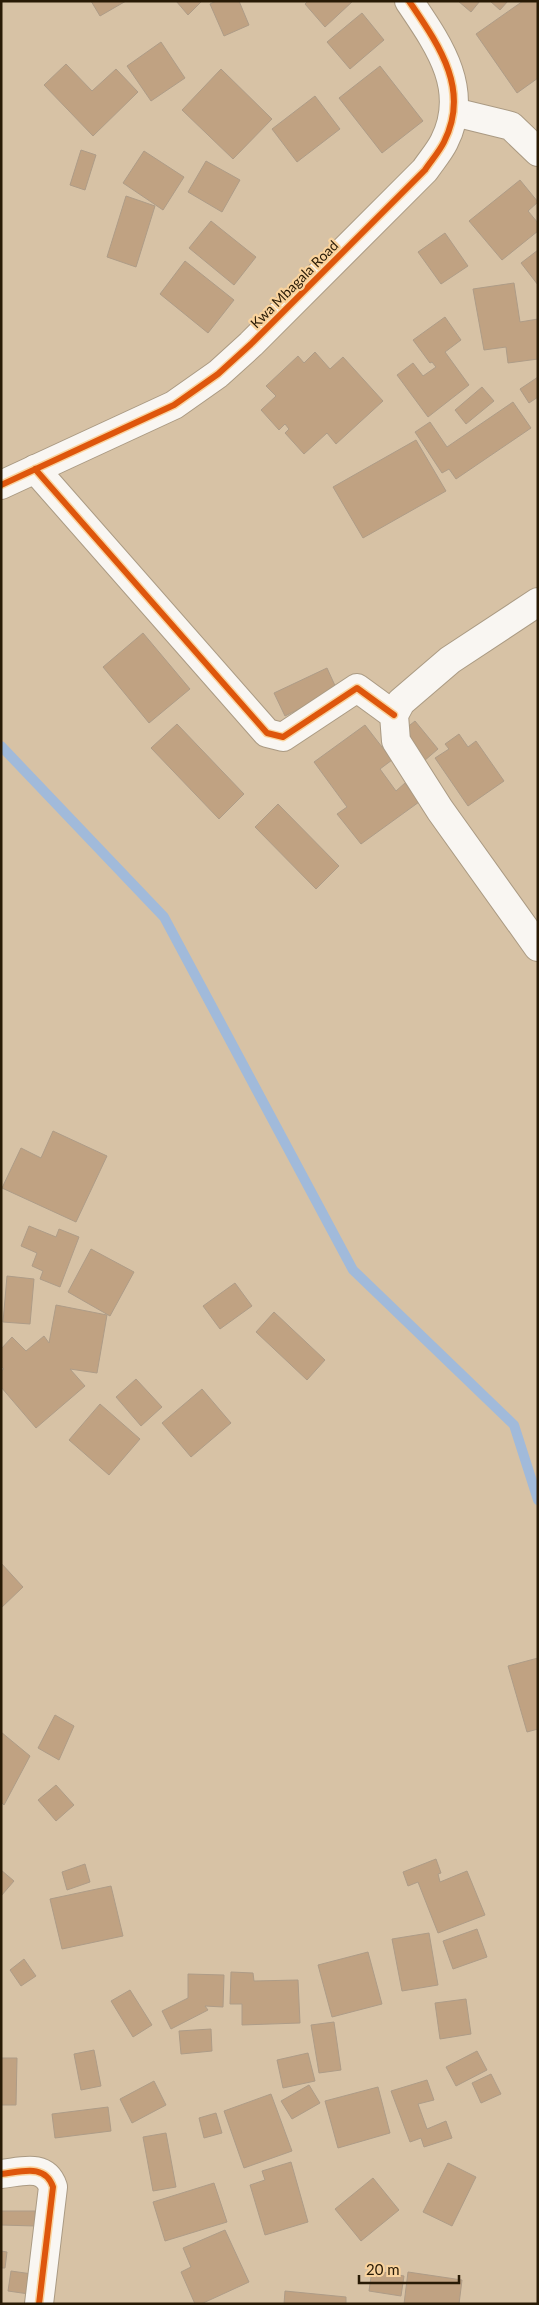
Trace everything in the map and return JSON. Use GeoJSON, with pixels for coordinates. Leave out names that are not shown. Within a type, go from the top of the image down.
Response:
{"type":"FeatureCollection","features":[{"type":"Feature","properties":{"kind":"street","name":"Kwa Mbagala Road"},"geometry":{"type":"LineString","coordinates":[[1,485],[174,405],[218,374],[251,344],[425,170],[444,141],[454,112],[453,86],[446,58],[409,1]]}},
{"type":"Feature","properties":{"kind":"street"},"geometry":{"type":"LineString","coordinates":[[454,112],[511,126],[538,152]]}},
{"type":"Feature","properties":{"kind":"street"},"geometry":{"type":"LineString","coordinates":[[35,469],[267,733],[283,737],[357,688],[394,715]]}},
{"type":"Feature","properties":{"kind":"street"},"geometry":{"type":"LineString","coordinates":[[538,602],[450,660],[401,702],[394,715],[396,741],[440,810],[538,947]]}},
{"type":"Feature","properties":{"kind":"street"},"geometry":{"type":"LineString","coordinates":[[1,2174],[33,2171],[44,2173],[50,2177],[53,2187],[39,2304]]}},
{"type":"Feature","properties":{"kind":"building"},"geometry":{"type":"Polygon","coordinates":[[[91,1],[126,1],[100,16],[91,1]]]}},
{"type":"Feature","properties":{"kind":"building"},"geometry":{"type":"Polygon","coordinates":[[[176,1],[202,1],[188,15],[176,1]]]}},
{"type":"Feature","properties":{"kind":"building"},"geometry":{"type":"Polygon","coordinates":[[[216,1],[239,1],[249,25],[224,36],[210,4],[216,1]]]}},
{"type":"Feature","properties":{"kind":"building"},"geometry":{"type":"Polygon","coordinates":[[[308,1],[353,1],[325,27],[305,4],[308,1]]]}},
{"type":"Feature","properties":{"kind":"building"},"geometry":{"type":"Polygon","coordinates":[[[458,1],[480,1],[471,12],[458,1]]]}},
{"type":"Feature","properties":{"kind":"building"},"geometry":{"type":"Polygon","coordinates":[[[490,1],[508,1],[500,10],[490,1]]]}},
{"type":"Feature","properties":{"kind":"building"},"geometry":{"type":"Polygon","coordinates":[[[523,1],[538,1],[538,78],[517,93],[476,34],[523,1]]]}},
{"type":"Feature","properties":{"kind":"building"},"geometry":{"type":"Polygon","coordinates":[[[362,13],[384,40],[350,69],[327,42],[362,13]]]}},
{"type":"Feature","properties":{"kind":"building"},"geometry":{"type":"Polygon","coordinates":[[[161,42],[185,78],[151,101],[127,66],[161,42]]]}},
{"type":"Feature","properties":{"kind":"building"},"geometry":{"type":"Polygon","coordinates":[[[66,64],[92,91],[116,69],[138,92],[93,136],[44,85],[66,64]]]}},
{"type":"Feature","properties":{"kind":"building"},"geometry":{"type":"Polygon","coordinates":[[[380,66],[423,121],[382,153],[339,98],[380,66]]]}},
{"type":"Feature","properties":{"kind":"building"},"geometry":{"type":"Polygon","coordinates":[[[221,69],[272,119],[233,159],[182,110],[221,69]]]}},
{"type":"Feature","properties":{"kind":"building"},"geometry":{"type":"Polygon","coordinates":[[[315,96],[340,129],[297,162],[272,129],[315,96]]]}},
{"type":"Feature","properties":{"kind":"building"},"geometry":{"type":"Polygon","coordinates":[[[81,150],[96,155],[85,190],[70,185],[81,150]]]}},
{"type":"Feature","properties":{"kind":"building"},"geometry":{"type":"Polygon","coordinates":[[[144,151],[184,177],[163,210],[123,183],[144,151]]]}},
{"type":"Feature","properties":{"kind":"building"},"geometry":{"type":"Polygon","coordinates":[[[206,161],[240,180],[222,212],[188,192],[206,161]]]}},
{"type":"Feature","properties":{"kind":"building"},"geometry":{"type":"Polygon","coordinates":[[[520,180],[538,202],[528,211],[538,223],[538,231],[502,260],[469,221],[520,180]]]}},
{"type":"Feature","properties":{"kind":"building"},"geometry":{"type":"Polygon","coordinates":[[[126,196],[155,206],[136,267],[107,257],[126,196]]]}},
{"type":"Feature","properties":{"kind":"building"},"geometry":{"type":"Polygon","coordinates":[[[211,221],[256,257],[234,285],[189,248],[211,221]]]}},
{"type":"Feature","properties":{"kind":"building"},"geometry":{"type":"Polygon","coordinates":[[[445,233],[468,266],[441,284],[418,252],[445,233]]]}},
{"type":"Feature","properties":{"kind":"building"},"geometry":{"type":"Polygon","coordinates":[[[538,250],[538,285],[521,263],[538,250]]]}},
{"type":"Feature","properties":{"kind":"building"},"geometry":{"type":"Polygon","coordinates":[[[185,261],[234,300],[208,333],[160,294],[185,261]]]}},
{"type":"Feature","properties":{"kind":"building"},"geometry":{"type":"Polygon","coordinates":[[[514,283],[520,322],[538,319],[538,359],[508,363],[506,347],[484,350],[473,289],[514,283]]]}},
{"type":"Feature","properties":{"kind":"building"},"geometry":{"type":"Polygon","coordinates":[[[445,317],[461,340],[445,352],[469,385],[428,417],[397,375],[413,363],[423,376],[436,367],[432,362],[430,363],[413,340],[445,317]]]}},
{"type":"Feature","properties":{"kind":"building"},"geometry":{"type":"Polygon","coordinates":[[[315,352],[330,369],[343,357],[383,401],[336,444],[327,433],[304,454],[285,433],[289,429],[285,424],[279,430],[261,410],[276,396],[266,386],[298,356],[304,363],[315,352]]]}},
{"type":"Feature","properties":{"kind":"building"},"geometry":{"type":"Polygon","coordinates":[[[538,377],[538,397],[529,403],[520,389],[538,377]]]}},
{"type":"Feature","properties":{"kind":"building"},"geometry":{"type":"Polygon","coordinates":[[[482,387],[494,401],[466,424],[455,410],[482,387]]]}},
{"type":"Feature","properties":{"kind":"building"},"geometry":{"type":"Polygon","coordinates":[[[513,402],[531,428],[456,479],[449,469],[442,473],[415,432],[430,422],[447,447],[513,402]]]}},
{"type":"Feature","properties":{"kind":"building"},"geometry":{"type":"Polygon","coordinates":[[[416,440],[446,491],[363,538],[333,487],[416,440]]]}},
{"type":"Feature","properties":{"kind":"building"},"geometry":{"type":"Polygon","coordinates":[[[143,633],[190,689],[149,723],[103,667],[143,633]]]}},
{"type":"Feature","properties":{"kind":"building"},"geometry":{"type":"Polygon","coordinates":[[[327,668],[337,690],[285,716],[274,693],[327,668]]]}},
{"type":"Feature","properties":{"kind":"building"},"geometry":{"type":"Polygon","coordinates":[[[415,721],[438,749],[424,761],[400,733],[415,721]]]}},
{"type":"Feature","properties":{"kind":"building"},"geometry":{"type":"Polygon","coordinates":[[[177,724],[244,794],[219,819],[151,748],[177,724]]]}},
{"type":"Feature","properties":{"kind":"building"},"geometry":{"type":"Polygon","coordinates":[[[365,725],[392,760],[380,769],[396,791],[405,783],[419,802],[361,844],[337,814],[347,807],[314,762],[365,725]]]}},
{"type":"Feature","properties":{"kind":"building"},"geometry":{"type":"Polygon","coordinates":[[[459,734],[468,747],[476,741],[504,781],[468,806],[435,758],[449,749],[445,744],[459,734]]]}},
{"type":"Feature","properties":{"kind":"building"},"geometry":{"type":"Polygon","coordinates":[[[278,804],[339,866],[316,889],[255,827],[278,804]]]}},
{"type":"Feature","properties":{"kind":"building"},"geometry":{"type":"Polygon","coordinates":[[[53,1131],[107,1156],[76,1222],[2,1188],[21,1148],[41,1158],[53,1131]]]}},
{"type":"Feature","properties":{"kind":"building"},"geometry":{"type":"Polygon","coordinates":[[[29,1226],[56,1237],[59,1229],[79,1237],[60,1287],[40,1279],[43,1271],[32,1266],[37,1253],[21,1246],[29,1226]]]}},
{"type":"Feature","properties":{"kind":"building"},"geometry":{"type":"Polygon","coordinates":[[[91,1249],[134,1272],[110,1316],[68,1292],[91,1249]]]}},
{"type":"Feature","properties":{"kind":"building"},"geometry":{"type":"Polygon","coordinates":[[[7,1276],[34,1279],[30,1324],[3,1322],[7,1276]]]}},
{"type":"Feature","properties":{"kind":"building"},"geometry":{"type":"Polygon","coordinates":[[[235,1283],[252,1306],[220,1329],[203,1306],[235,1283]]]}},
{"type":"Feature","properties":{"kind":"building"},"geometry":{"type":"Polygon","coordinates":[[[56,1305],[107,1315],[97,1373],[70,1369],[85,1386],[36,1428],[1,1387],[1,1371],[4,1369],[1,1366],[1,1349],[12,1337],[26,1351],[44,1336],[49,1343],[56,1305]]]}},
{"type":"Feature","properties":{"kind":"building"},"geometry":{"type":"Polygon","coordinates":[[[274,1312],[325,1360],[307,1380],[256,1332],[274,1312]]]}},
{"type":"Feature","properties":{"kind":"building"},"geometry":{"type":"Polygon","coordinates":[[[136,1379],[162,1407],[141,1426],[116,1397],[136,1379]]]}},
{"type":"Feature","properties":{"kind":"building"},"geometry":{"type":"Polygon","coordinates":[[[202,1389],[231,1423],[191,1457],[162,1423],[202,1389]]]}},
{"type":"Feature","properties":{"kind":"building"},"geometry":{"type":"Polygon","coordinates":[[[100,1404],[140,1439],[109,1475],[69,1440],[100,1404]]]}},
{"type":"Feature","properties":{"kind":"building"},"geometry":{"type":"Polygon","coordinates":[[[1,1563],[23,1587],[1,1608],[1,1563]]]}},
{"type":"Feature","properties":{"kind":"building"},"geometry":{"type":"Polygon","coordinates":[[[538,1658],[538,1729],[527,1732],[508,1666],[538,1658]]]}},
{"type":"Feature","properties":{"kind":"building"},"geometry":{"type":"Polygon","coordinates":[[[55,1715],[74,1726],[59,1760],[38,1748],[55,1715]]]}},
{"type":"Feature","properties":{"kind":"building"},"geometry":{"type":"Polygon","coordinates":[[[1,1732],[30,1756],[4,1805],[1,1802],[1,1732]]]}},
{"type":"Feature","properties":{"kind":"building"},"geometry":{"type":"Polygon","coordinates":[[[56,1785],[74,1805],[56,1821],[38,1800],[56,1785]]]}},
{"type":"Feature","properties":{"kind":"building"},"geometry":{"type":"Polygon","coordinates":[[[436,1859],[441,1873],[438,1874],[440,1882],[467,1871],[485,1915],[438,1933],[418,1882],[408,1886],[403,1872],[436,1859]]]}},
{"type":"Feature","properties":{"kind":"building"},"geometry":{"type":"Polygon","coordinates":[[[85,1864],[90,1882],[67,1890],[62,1872],[85,1864]]]}},
{"type":"Feature","properties":{"kind":"building"},"geometry":{"type":"Polygon","coordinates":[[[1,1870],[14,1881],[1,1896],[1,1870]]]}},
{"type":"Feature","properties":{"kind":"building"},"geometry":{"type":"Polygon","coordinates":[[[111,1886],[123,1936],[62,1949],[50,1899],[111,1886]]]}},
{"type":"Feature","properties":{"kind":"building"},"geometry":{"type":"Polygon","coordinates":[[[477,1929],[487,1957],[453,1969],[443,1941],[477,1929]]]}},
{"type":"Feature","properties":{"kind":"building"},"geometry":{"type":"Polygon","coordinates":[[[429,1933],[438,1985],[402,1991],[392,1939],[429,1933]]]}},
{"type":"Feature","properties":{"kind":"building"},"geometry":{"type":"Polygon","coordinates":[[[368,1952],[382,2004],[332,2017],[318,1965],[368,1952]]]}},
{"type":"Feature","properties":{"kind":"building"},"geometry":{"type":"Polygon","coordinates":[[[24,1959],[36,1976],[21,1986],[10,1970],[24,1959]]]}},
{"type":"Feature","properties":{"kind":"building"},"geometry":{"type":"Polygon","coordinates":[[[231,1972],[253,1973],[254,1981],[298,1980],[300,2023],[242,2025],[242,2004],[230,2004],[231,1972]]]}},
{"type":"Feature","properties":{"kind":"building"},"geometry":{"type":"Polygon","coordinates":[[[188,1974],[224,1975],[223,2007],[205,2006],[208,2010],[171,2029],[162,2011],[188,1998],[188,1974]]]}},
{"type":"Feature","properties":{"kind":"building"},"geometry":{"type":"Polygon","coordinates":[[[130,1990],[152,2025],[133,2037],[111,2001],[130,1990]]]}},
{"type":"Feature","properties":{"kind":"building"},"geometry":{"type":"Polygon","coordinates":[[[466,1999],[471,2034],[440,2039],[435,2003],[466,1999]]]}},
{"type":"Feature","properties":{"kind":"building"},"geometry":{"type":"Polygon","coordinates":[[[334,2022],[341,2070],[319,2073],[311,2025],[334,2022]]]}},
{"type":"Feature","properties":{"kind":"building"},"geometry":{"type":"Polygon","coordinates":[[[211,2029],[212,2051],[181,2054],[179,2031],[211,2029]]]}},
{"type":"Feature","properties":{"kind":"building"},"geometry":{"type":"Polygon","coordinates":[[[94,2050],[101,2086],[81,2090],[74,2054],[94,2050]]]}},
{"type":"Feature","properties":{"kind":"building"},"geometry":{"type":"Polygon","coordinates":[[[477,2051],[487,2070],[456,2086],[446,2067],[477,2051]]]}},
{"type":"Feature","properties":{"kind":"building"},"geometry":{"type":"Polygon","coordinates":[[[308,2053],[315,2081],[283,2088],[277,2060],[308,2053]]]}},
{"type":"Feature","properties":{"kind":"building"},"geometry":{"type":"Polygon","coordinates":[[[1,2058],[17,2058],[16,2105],[1,2105],[1,2058]]]}},
{"type":"Feature","properties":{"kind":"building"},"geometry":{"type":"Polygon","coordinates":[[[491,2074],[501,2094],[481,2103],[472,2083],[491,2074]]]}},
{"type":"Feature","properties":{"kind":"building"},"geometry":{"type":"Polygon","coordinates":[[[427,2080],[434,2100],[418,2104],[427,2129],[446,2121],[452,2138],[424,2147],[421,2138],[410,2142],[391,2091],[427,2080]]]}},
{"type":"Feature","properties":{"kind":"building"},"geometry":{"type":"Polygon","coordinates":[[[154,2081],[166,2105],[132,2123],[120,2099],[154,2081]]]}},
{"type":"Feature","properties":{"kind":"building"},"geometry":{"type":"Polygon","coordinates":[[[309,2085],[320,2103],[292,2119],[281,2101],[309,2085]]]}},
{"type":"Feature","properties":{"kind":"building"},"geometry":{"type":"Polygon","coordinates":[[[378,2087],[390,2133],[338,2148],[325,2101],[378,2087]]]}},
{"type":"Feature","properties":{"kind":"building"},"geometry":{"type":"Polygon","coordinates":[[[271,2094],[292,2151],[244,2168],[224,2111],[271,2094]]]}},
{"type":"Feature","properties":{"kind":"building"},"geometry":{"type":"Polygon","coordinates":[[[108,2107],[111,2131],[55,2138],[52,2114],[108,2107]]]}},
{"type":"Feature","properties":{"kind":"building"},"geometry":{"type":"Polygon","coordinates":[[[216,2113],[222,2133],[204,2138],[199,2118],[216,2113]]]}},
{"type":"Feature","properties":{"kind":"building"},"geometry":{"type":"Polygon","coordinates":[[[166,2133],[176,2187],[153,2191],[143,2137],[166,2133]]]}},
{"type":"Feature","properties":{"kind":"building"},"geometry":{"type":"Polygon","coordinates":[[[291,2162],[308,2222],[265,2235],[250,2185],[265,2180],[262,2171],[291,2162]]]}},
{"type":"Feature","properties":{"kind":"building"},"geometry":{"type":"Polygon","coordinates":[[[448,2163],[476,2177],[452,2226],[423,2212],[448,2163]]]}},
{"type":"Feature","properties":{"kind":"building"},"geometry":{"type":"Polygon","coordinates":[[[373,2178],[399,2210],[361,2241],[335,2209],[373,2178]]]}},
{"type":"Feature","properties":{"kind":"building"},"geometry":{"type":"Polygon","coordinates":[[[214,2183],[227,2222],[165,2241],[153,2202],[214,2183]]]}},
{"type":"Feature","properties":{"kind":"building"},"geometry":{"type":"Polygon","coordinates":[[[1,2211],[35,2211],[35,2226],[1,2225],[1,2211]]]}},
{"type":"Feature","properties":{"kind":"building"},"geometry":{"type":"Polygon","coordinates":[[[225,2230],[249,2282],[201,2304],[195,2304],[181,2272],[191,2267],[183,2248],[225,2230]]]}},
{"type":"Feature","properties":{"kind":"building"},"geometry":{"type":"Polygon","coordinates":[[[1,2251],[7,2252],[5,2268],[1,2268],[1,2251]]]}},
{"type":"Feature","properties":{"kind":"building"},"geometry":{"type":"Polygon","coordinates":[[[372,2270],[404,2276],[401,2296],[369,2291],[372,2270]]]}},
{"type":"Feature","properties":{"kind":"building"},"geometry":{"type":"Polygon","coordinates":[[[11,2271],[32,2274],[29,2294],[8,2291],[11,2271]]]}},
{"type":"Feature","properties":{"kind":"building"},"geometry":{"type":"Polygon","coordinates":[[[408,2272],[462,2280],[459,2304],[404,2304],[408,2272]]]}},
{"type":"Feature","properties":{"kind":"building"},"geometry":{"type":"Polygon","coordinates":[[[285,2291],[346,2297],[346,2304],[284,2304],[285,2291]]]}},
{"type":"Feature","properties":{"kind":"waterway"},"geometry":{"type":"LineString","coordinates":[[1,746],[164,917],[353,1270],[514,1425],[538,1500]]}},
{"type":"Feature","properties":{"kind":"cycle path"},"geometry":{"type":"LineString","coordinates":[[1,485],[174,405],[218,374],[251,344],[425,170],[444,142],[451,122],[454,104],[448,68],[440,51],[409,1]]}},
{"type":"Feature","properties":{"kind":"cycle path"},"geometry":{"type":"LineString","coordinates":[[35,469],[267,733],[283,737],[357,688],[394,715]]}},
{"type":"Feature","properties":{"kind":"cycle path"},"geometry":{"type":"LineString","coordinates":[[1,2174],[24,2171],[38,2172],[49,2179],[53,2187],[39,2304]]}}]}
